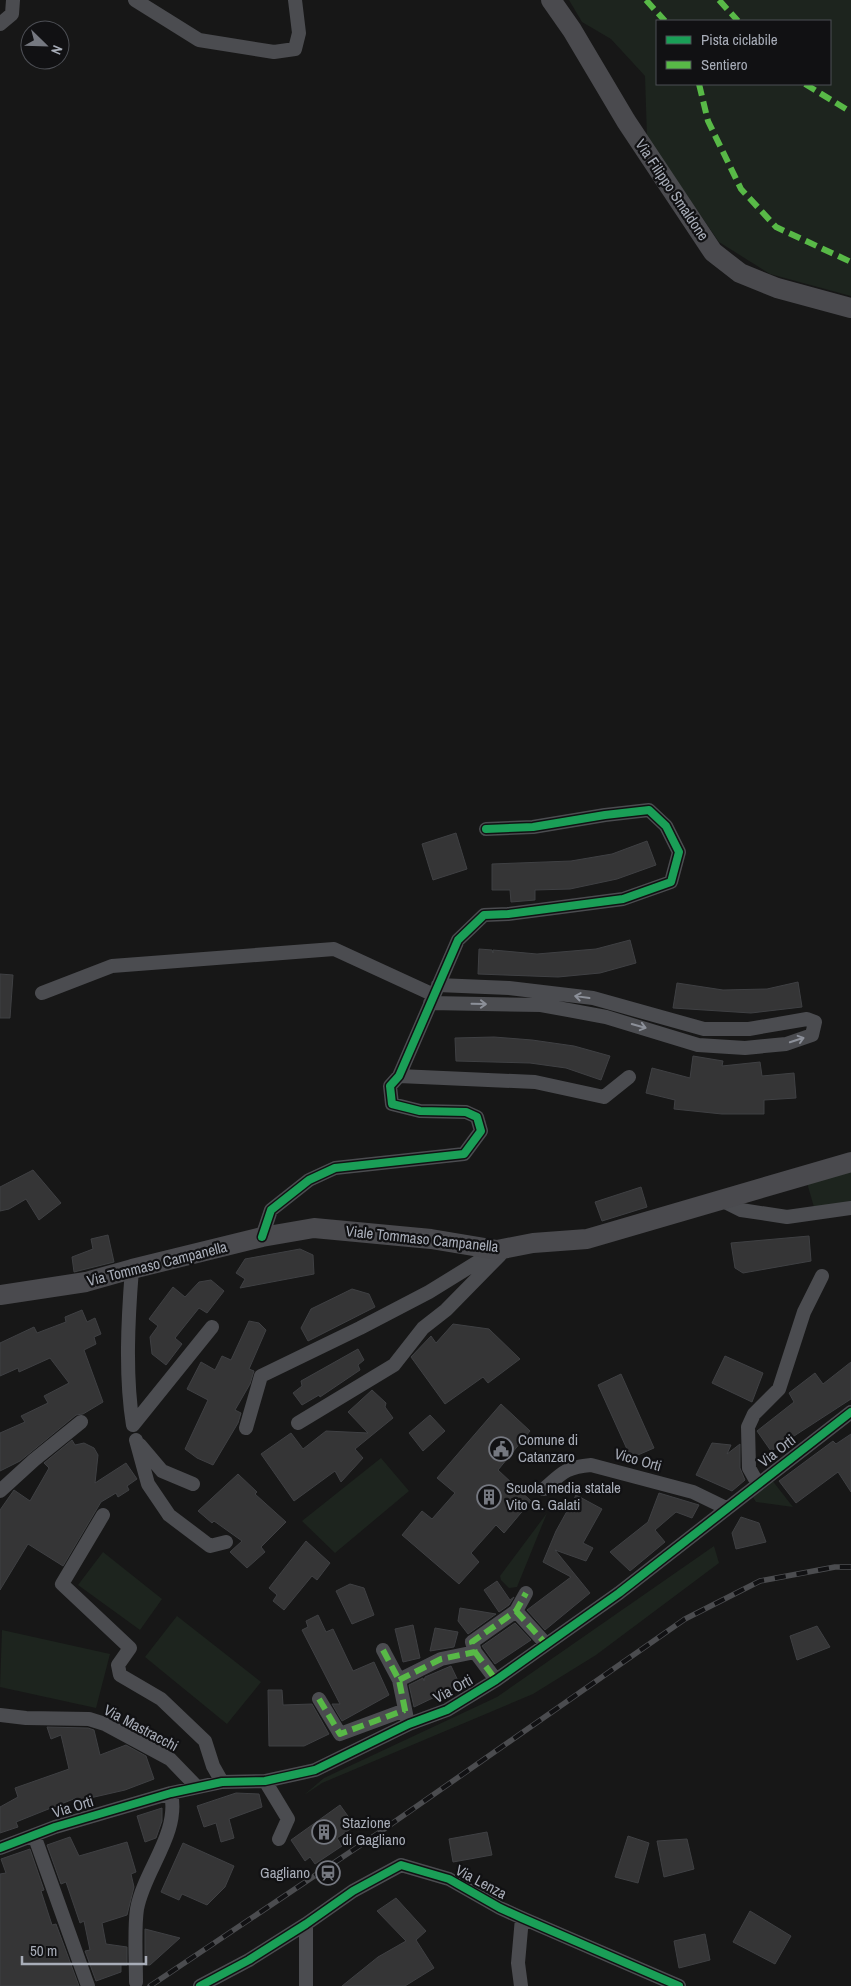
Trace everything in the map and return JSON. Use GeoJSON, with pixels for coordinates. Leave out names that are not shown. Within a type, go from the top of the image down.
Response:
{"type":"FeatureCollection","features":[{"type":"Feature","properties":{"kind":"street"},"geometry":{"type":"LineString","coordinates":[[0,24],[12,14],[13,0]]}},
{"type":"Feature","properties":{"kind":"street"},"geometry":{"type":"LineString","coordinates":[[135,0],[199,40],[274,52],[295,49],[299,33],[294,0]]}},
{"type":"Feature","properties":{"kind":"street","name":"Via Filippo Smaldone"},"geometry":{"type":"LineString","coordinates":[[551,0],[572,30],[626,122],[713,252],[740,273],[759,281],[777,288],[851,308]]}},
{"type":"Feature","properties":{"kind":"street"},"geometry":{"type":"LineString","coordinates":[[262,1237],[271,1210],[309,1180],[335,1168],[464,1154],[481,1131],[477,1117],[466,1112],[420,1111],[392,1104],[390,1086],[398,1076],[458,940],[484,915],[508,914],[623,899],[671,882],[679,852],[666,826],[649,810],[534,827],[486,829]]}},
{"type":"Feature","properties":{"kind":"street"},"geometry":{"type":"LineString","coordinates":[[42,993],[112,966],[334,948],[434,995],[541,1005],[606,1017],[698,1045],[745,1048],[786,1044],[812,1035],[815,1022],[806,1019],[749,1029],[704,1029],[593,998],[510,988],[434,995]]}},
{"type":"Feature","properties":{"kind":"street"},"geometry":{"type":"LineString","coordinates":[[398,1076],[535,1082],[604,1097],[629,1076]]}},
{"type":"Feature","properties":{"kind":"street"},"geometry":{"type":"LineString","coordinates":[[720,1200],[851,1162]]}},
{"type":"Feature","properties":{"kind":"street"},"geometry":{"type":"LineString","coordinates":[[720,1200],[741,1210],[787,1217],[842,1211],[851,1208]]}},
{"type":"Feature","properties":{"kind":"street","name":"Viale Tommaso Campanella"},"geometry":{"type":"LineString","coordinates":[[314,1228],[430,1240],[501,1250],[533,1243],[587,1240],[720,1200]]}},
{"type":"Feature","properties":{"kind":"street","name":"Via Tommaso Campanella"},"geometry":{"type":"LineString","coordinates":[[0,1294],[86,1282],[262,1237],[314,1228]]}},
{"type":"Feature","properties":{"kind":"street"},"geometry":{"type":"LineString","coordinates":[[298,1423],[394,1364],[423,1328],[446,1310],[501,1250]]}},
{"type":"Feature","properties":{"kind":"street"},"geometry":{"type":"LineString","coordinates":[[246,1428],[260,1376],[360,1328],[429,1292],[501,1250]]}},
{"type":"Feature","properties":{"kind":"street"},"geometry":{"type":"LineString","coordinates":[[132,1269],[129,1304],[128,1394],[136,1440],[148,1484],[169,1515],[210,1546],[226,1542]]}},
{"type":"Feature","properties":{"kind":"street"},"geometry":{"type":"LineString","coordinates":[[758,1484],[749,1468],[748,1427],[754,1414],[779,1389],[804,1312],[822,1276]]}},
{"type":"Feature","properties":{"kind":"street"},"geometry":{"type":"LineString","coordinates":[[134,1425],[212,1327]]}},
{"type":"Feature","properties":{"kind":"street","name":"Via Orti"},"geometry":{"type":"LineString","coordinates":[[0,1848],[64,1824],[171,1793],[222,1782],[265,1781],[316,1770],[409,1724],[447,1710],[496,1680],[619,1593],[851,1412]]}},
{"type":"Feature","properties":{"kind":"street"},"geometry":{"type":"LineString","coordinates":[[0,1491],[34,1460],[81,1422]]}},
{"type":"Feature","properties":{"kind":"street"},"geometry":{"type":"LineString","coordinates":[[136,1440],[162,1471],[193,1484]]}},
{"type":"Feature","properties":{"kind":"street","name":"Vico Orti"},"geometry":{"type":"LineString","coordinates":[[544,1489],[564,1471],[574,1466],[591,1464],[693,1492],[726,1508]]}},
{"type":"Feature","properties":{"kind":"street"},"geometry":{"type":"LineString","coordinates":[[103,1515],[62,1584],[130,1648],[118,1665],[120,1675],[161,1699],[205,1740],[212,1766],[222,1782]]}},
{"type":"Feature","properties":{"kind":"street"},"geometry":{"type":"LineString","coordinates":[[496,1680],[475,1652],[472,1642],[516,1611],[526,1593]]}},
{"type":"Feature","properties":{"kind":"street"},"geometry":{"type":"LineString","coordinates":[[516,1611],[546,1644]]}},
{"type":"Feature","properties":{"kind":"street"},"geometry":{"type":"LineString","coordinates":[[383,1650],[399,1680],[409,1724]]}},
{"type":"Feature","properties":{"kind":"street"},"geometry":{"type":"LineString","coordinates":[[399,1680],[442,1659],[475,1652]]}},
{"type":"Feature","properties":{"kind":"street"},"geometry":{"type":"LineString","coordinates":[[319,1699],[340,1734],[405,1710]]}},
{"type":"Feature","properties":{"kind":"street","name":"Via Mastracchi"},"geometry":{"type":"LineString","coordinates":[[0,1715],[26,1718],[89,1719],[104,1724],[170,1760],[197,1787]]}},
{"type":"Feature","properties":{"kind":"street"},"geometry":{"type":"LineString","coordinates":[[265,1781],[288,1818],[279,1839]]}},
{"type":"Feature","properties":{"kind":"street"},"geometry":{"type":"LineString","coordinates":[[136,1982],[137,1910],[143,1887],[162,1850],[171,1820],[173,1810],[171,1793]]}},
{"type":"Feature","properties":{"kind":"street"},"geometry":{"type":"LineString","coordinates":[[34,1835],[88,1986]]}},
{"type":"Feature","properties":{"kind":"street","name":"Via Lenza"},"geometry":{"type":"LineString","coordinates":[[200,1986],[249,1960],[306,1924],[353,1891],[401,1864],[449,1879],[500,1908],[679,1986]]}},
{"type":"Feature","properties":{"kind":"street"},"geometry":{"type":"LineString","coordinates":[[522,1918],[518,1963],[522,1986]]}},
{"type":"Feature","properties":{"kind":"street"},"geometry":{"type":"LineString","coordinates":[[306,1924],[306,1986]]}},
{"type":"Feature","properties":{"kind":"shaded area"},"geometry":{"type":"Polygon","coordinates":[[[569,0],[851,0],[851,296],[770,274],[719,242],[647,137],[645,76],[611,39],[582,22],[569,0]]]}},
{"type":"Feature","properties":{"kind":"shaded area"},"geometry":{"type":"Polygon","coordinates":[[[851,1168],[851,1208],[816,1214],[807,1183],[851,1168]]]}},
{"type":"Feature","properties":{"kind":"shaded area"},"geometry":{"type":"Polygon","coordinates":[[[381,1458],[409,1491],[335,1553],[302,1521],[381,1458]]]}},
{"type":"Feature","properties":{"kind":"shaded area"},"geometry":{"type":"Polygon","coordinates":[[[768,1475],[793,1507],[756,1502],[749,1491],[768,1475]]]}},
{"type":"Feature","properties":{"kind":"shaded area"},"geometry":{"type":"Polygon","coordinates":[[[547,1513],[517,1587],[509,1588],[501,1580],[500,1576],[547,1513]]]}},
{"type":"Feature","properties":{"kind":"shaded area"},"geometry":{"type":"Polygon","coordinates":[[[714,1546],[719,1563],[596,1655],[533,1694],[322,1783],[304,1795],[324,1778],[497,1697],[714,1546]]]}},
{"type":"Feature","properties":{"kind":"shaded area"},"geometry":{"type":"Polygon","coordinates":[[[103,1552],[162,1599],[140,1630],[78,1585],[103,1552]]]}},
{"type":"Feature","properties":{"kind":"shaded area"},"geometry":{"type":"Polygon","coordinates":[[[177,1616],[261,1682],[227,1724],[145,1657],[177,1616]]]}},
{"type":"Feature","properties":{"kind":"shaded area"},"geometry":{"type":"Polygon","coordinates":[[[2,1630],[110,1654],[96,1708],[0,1687],[2,1630]]]}},
{"type":"Feature","properties":{"kind":"building"},"geometry":{"type":"Polygon","coordinates":[[[456,833],[467,869],[433,880],[422,844],[456,833]]]}},
{"type":"Feature","properties":{"kind":"building"},"geometry":{"type":"Polygon","coordinates":[[[647,841],[656,865],[617,879],[570,889],[535,890],[535,900],[511,902],[510,890],[492,890],[492,864],[571,861],[612,854],[647,841]]]}},
{"type":"Feature","properties":{"kind":"building"},"geometry":{"type":"Polygon","coordinates":[[[630,940],[636,963],[600,973],[558,977],[478,974],[479,949],[492,950],[493,953],[493,950],[537,954],[596,949],[630,940]]]}},
{"type":"Feature","properties":{"kind":"building"},"geometry":{"type":"Polygon","coordinates":[[[0,974],[13,975],[10,1018],[0,1018],[0,974]]]}},
{"type":"Feature","properties":{"kind":"building"},"geometry":{"type":"Polygon","coordinates":[[[798,982],[802,1007],[751,1013],[673,1008],[677,983],[723,990],[767,989],[798,982]]]}},
{"type":"Feature","properties":{"kind":"building"},"geometry":{"type":"Polygon","coordinates":[[[494,1037],[574,1046],[610,1056],[601,1080],[566,1068],[530,1063],[456,1061],[455,1038],[494,1037]]]}},
{"type":"Feature","properties":{"kind":"building"},"geometry":{"type":"Polygon","coordinates":[[[693,1056],[723,1061],[722,1066],[760,1062],[762,1076],[794,1073],[796,1098],[764,1100],[764,1114],[722,1114],[674,1109],[675,1100],[646,1093],[652,1068],[690,1078],[693,1056]]]}},
{"type":"Feature","properties":{"kind":"building"},"geometry":{"type":"Polygon","coordinates":[[[33,1170],[61,1203],[39,1220],[26,1199],[9,1209],[0,1211],[0,1187],[33,1170]]]}},
{"type":"Feature","properties":{"kind":"building"},"geometry":{"type":"Polygon","coordinates":[[[641,1187],[647,1207],[602,1221],[595,1202],[641,1187]]]}},
{"type":"Feature","properties":{"kind":"building"},"geometry":{"type":"Polygon","coordinates":[[[108,1235],[114,1262],[74,1272],[72,1257],[93,1249],[91,1239],[108,1235]]]}},
{"type":"Feature","properties":{"kind":"building"},"geometry":{"type":"Polygon","coordinates":[[[809,1236],[811,1261],[743,1273],[735,1268],[731,1243],[809,1236]]]}},
{"type":"Feature","properties":{"kind":"building"},"geometry":{"type":"Polygon","coordinates":[[[300,1249],[313,1255],[314,1274],[240,1288],[245,1279],[236,1273],[245,1259],[300,1249]]]}},
{"type":"Feature","properties":{"kind":"building"},"geometry":{"type":"Polygon","coordinates":[[[211,1280],[224,1291],[207,1313],[199,1308],[175,1338],[182,1344],[166,1365],[152,1354],[150,1337],[158,1326],[149,1319],[173,1287],[185,1297],[199,1282],[211,1280]]]}},
{"type":"Feature","properties":{"kind":"building"},"geometry":{"type":"Polygon","coordinates":[[[352,1289],[369,1294],[375,1307],[308,1341],[301,1328],[311,1309],[352,1289]]]}},
{"type":"Feature","properties":{"kind":"building"},"geometry":{"type":"Polygon","coordinates":[[[82,1310],[87,1322],[95,1318],[101,1334],[94,1337],[96,1344],[84,1350],[103,1402],[83,1414],[76,1415],[20,1461],[0,1471],[0,1433],[25,1422],[21,1416],[48,1403],[44,1396],[69,1383],[50,1358],[19,1372],[18,1368],[0,1376],[0,1343],[34,1327],[37,1333],[66,1322],[65,1317],[82,1310]]]}},
{"type":"Feature","properties":{"kind":"building"},"geometry":{"type":"Polygon","coordinates":[[[249,1321],[259,1323],[266,1330],[249,1369],[254,1371],[250,1384],[235,1410],[241,1413],[238,1423],[213,1465],[197,1458],[185,1449],[208,1400],[187,1389],[201,1362],[215,1370],[222,1356],[231,1360],[249,1321]]]}},
{"type":"Feature","properties":{"kind":"building"},"geometry":{"type":"Polygon","coordinates":[[[453,1324],[489,1329],[520,1359],[488,1383],[483,1377],[445,1404],[411,1357],[431,1336],[436,1343],[453,1324]]]}},
{"type":"Feature","properties":{"kind":"building"},"geometry":{"type":"Polygon","coordinates":[[[358,1349],[364,1360],[358,1365],[360,1370],[320,1397],[319,1395],[302,1405],[293,1393],[302,1386],[301,1381],[358,1349]]]}},
{"type":"Feature","properties":{"kind":"building"},"geometry":{"type":"Polygon","coordinates":[[[725,1356],[763,1373],[752,1402],[712,1383],[725,1356]]]}},
{"type":"Feature","properties":{"kind":"building"},"geometry":{"type":"Polygon","coordinates":[[[851,1362],[851,1399],[771,1451],[757,1431],[794,1402],[789,1393],[815,1373],[823,1384],[851,1362]]]}},
{"type":"Feature","properties":{"kind":"building"},"geometry":{"type":"Polygon","coordinates":[[[621,1374],[654,1448],[631,1458],[598,1385],[621,1374]]]}},
{"type":"Feature","properties":{"kind":"building"},"geometry":{"type":"Polygon","coordinates":[[[372,1390],[386,1403],[385,1407],[393,1418],[355,1449],[363,1458],[341,1482],[335,1471],[294,1501],[261,1454],[291,1433],[303,1449],[326,1431],[368,1433],[348,1412],[372,1390]]]}},
{"type":"Feature","properties":{"kind":"building","name":"Scuola media statale Vito G. Galati"},"geometry":{"type":"Polygon","coordinates":[[[501,1404],[530,1431],[498,1470],[531,1501],[504,1533],[496,1525],[471,1553],[479,1562],[459,1584],[402,1535],[422,1511],[432,1519],[455,1493],[437,1478],[501,1404]]]}},
{"type":"Feature","properties":{"kind":"building"},"geometry":{"type":"Polygon","coordinates":[[[430,1415],[445,1431],[423,1451],[409,1433],[430,1415]]]}},
{"type":"Feature","properties":{"kind":"building"},"geometry":{"type":"Polygon","coordinates":[[[851,1434],[851,1492],[838,1472],[796,1503],[779,1481],[833,1441],[836,1444],[851,1434]]]}},
{"type":"Feature","properties":{"kind":"building"},"geometry":{"type":"Polygon","coordinates":[[[72,1440],[75,1445],[84,1443],[94,1448],[98,1455],[95,1483],[126,1463],[137,1479],[127,1486],[129,1490],[118,1497],[116,1493],[101,1502],[63,1566],[28,1544],[0,1590],[0,1510],[14,1490],[30,1501],[49,1468],[44,1463],[72,1440]]]}},
{"type":"Feature","properties":{"kind":"building"},"geometry":{"type":"Polygon","coordinates":[[[712,1443],[731,1445],[727,1454],[740,1444],[740,1468],[745,1480],[732,1491],[696,1475],[712,1443]]]}},
{"type":"Feature","properties":{"kind":"building"},"geometry":{"type":"Polygon","coordinates":[[[238,1474],[257,1492],[255,1494],[286,1522],[261,1547],[265,1552],[247,1568],[230,1552],[242,1541],[214,1521],[212,1523],[198,1511],[238,1474]]]}},
{"type":"Feature","properties":{"kind":"building"},"geometry":{"type":"Polygon","coordinates":[[[659,1493],[699,1505],[692,1518],[676,1512],[655,1530],[665,1542],[630,1571],[610,1552],[648,1522],[659,1493]]]}},
{"type":"Feature","properties":{"kind":"building"},"geometry":{"type":"Polygon","coordinates":[[[576,1495],[602,1509],[583,1543],[593,1548],[586,1561],[555,1550],[590,1593],[545,1630],[527,1610],[571,1577],[543,1562],[556,1531],[576,1495]]]}},
{"type":"Feature","properties":{"kind":"building"},"geometry":{"type":"Polygon","coordinates":[[[741,1517],[759,1523],[766,1542],[736,1549],[732,1533],[741,1517]]]}},
{"type":"Feature","properties":{"kind":"building"},"geometry":{"type":"Polygon","coordinates":[[[306,1541],[330,1563],[317,1580],[312,1576],[284,1610],[273,1601],[277,1595],[269,1588],[306,1541]]]}},
{"type":"Feature","properties":{"kind":"building"},"geometry":{"type":"Polygon","coordinates":[[[497,1581],[510,1600],[514,1597],[509,1605],[499,1612],[484,1590],[497,1581]]]}},
{"type":"Feature","properties":{"kind":"building"},"geometry":{"type":"Polygon","coordinates":[[[350,1584],[364,1588],[374,1615],[352,1624],[336,1591],[350,1584]]]}},
{"type":"Feature","properties":{"kind":"building"},"geometry":{"type":"Polygon","coordinates":[[[460,1608],[496,1614],[468,1634],[458,1621],[460,1608]]]}},
{"type":"Feature","properties":{"kind":"building"},"geometry":{"type":"Polygon","coordinates":[[[318,1615],[326,1632],[333,1629],[353,1671],[374,1662],[389,1695],[342,1721],[332,1704],[340,1704],[302,1630],[308,1627],[306,1621],[318,1615]]]}},
{"type":"Feature","properties":{"kind":"building"},"geometry":{"type":"Polygon","coordinates":[[[515,1623],[531,1640],[495,1664],[482,1646],[515,1623]]]}},
{"type":"Feature","properties":{"kind":"building"},"geometry":{"type":"Polygon","coordinates":[[[413,1625],[420,1658],[403,1662],[395,1629],[413,1625]]]}},
{"type":"Feature","properties":{"kind":"building"},"geometry":{"type":"Polygon","coordinates":[[[817,1626],[830,1647],[797,1660],[790,1636],[817,1626]]]}},
{"type":"Feature","properties":{"kind":"building"},"geometry":{"type":"Polygon","coordinates":[[[435,1628],[458,1632],[454,1647],[430,1651],[435,1628]]]}},
{"type":"Feature","properties":{"kind":"building"},"geometry":{"type":"Polygon","coordinates":[[[451,1666],[460,1685],[414,1707],[409,1685],[423,1678],[424,1681],[425,1677],[451,1666]]]}},
{"type":"Feature","properties":{"kind":"building"},"geometry":{"type":"Polygon","coordinates":[[[268,1690],[282,1690],[283,1705],[312,1704],[329,1734],[304,1746],[269,1746],[268,1690]]]}},
{"type":"Feature","properties":{"kind":"building"},"geometry":{"type":"Polygon","coordinates":[[[47,1727],[88,1728],[94,1730],[100,1755],[126,1745],[146,1756],[154,1779],[125,1790],[77,1801],[76,1798],[16,1822],[18,1827],[0,1833],[0,1807],[18,1797],[15,1788],[69,1769],[61,1735],[51,1739],[47,1727]]]}},
{"type":"Feature","properties":{"kind":"building"},"geometry":{"type":"Polygon","coordinates":[[[236,1793],[259,1794],[262,1807],[229,1819],[234,1838],[221,1842],[216,1823],[204,1827],[197,1806],[236,1793]]]}},
{"type":"Feature","properties":{"kind":"building","name":"Stazione di Gagliano"},"geometry":{"type":"Polygon","coordinates":[[[340,1805],[355,1826],[337,1838],[342,1846],[315,1864],[310,1857],[305,1861],[291,1840],[340,1805]]]}},
{"type":"Feature","properties":{"kind":"building"},"geometry":{"type":"Polygon","coordinates":[[[162,1808],[162,1821],[156,1838],[145,1842],[137,1816],[162,1808]]]}},
{"type":"Feature","properties":{"kind":"building"},"geometry":{"type":"Polygon","coordinates":[[[487,1832],[492,1855],[453,1862],[449,1839],[487,1832]]]}},
{"type":"Feature","properties":{"kind":"building"},"geometry":{"type":"Polygon","coordinates":[[[628,1836],[649,1843],[638,1883],[615,1877],[628,1836]]]}},
{"type":"Feature","properties":{"kind":"building"},"geometry":{"type":"Polygon","coordinates":[[[70,1837],[79,1856],[127,1842],[136,1872],[131,1874],[134,1887],[127,1915],[102,1923],[106,1944],[127,1947],[127,1965],[121,1965],[121,1972],[96,1981],[85,1951],[90,1950],[84,1921],[80,1923],[66,1882],[61,1884],[47,1845],[70,1837]]]}},
{"type":"Feature","properties":{"kind":"building"},"geometry":{"type":"Polygon","coordinates":[[[687,1839],[694,1869],[664,1877],[657,1841],[687,1839]]]}},
{"type":"Feature","properties":{"kind":"building"},"geometry":{"type":"Polygon","coordinates":[[[183,1843],[234,1866],[225,1887],[207,1905],[182,1894],[179,1900],[161,1892],[183,1843]]]}},
{"type":"Feature","properties":{"kind":"building"},"geometry":{"type":"Polygon","coordinates":[[[30,1849],[44,1890],[41,1891],[52,1925],[56,1924],[79,1986],[0,1986],[0,1874],[6,1873],[1,1859],[30,1849]]]}},
{"type":"Feature","properties":{"kind":"building"},"geometry":{"type":"Polygon","coordinates":[[[396,1898],[426,1931],[416,1940],[434,1968],[405,1986],[342,1986],[378,1957],[406,1941],[377,1911],[396,1898]]]}},
{"type":"Feature","properties":{"kind":"building"},"geometry":{"type":"Polygon","coordinates":[[[750,1911],[791,1936],[775,1964],[733,1942],[750,1911]]]}},
{"type":"Feature","properties":{"kind":"building"},"geometry":{"type":"Polygon","coordinates":[[[145,1929],[180,1938],[150,1965],[145,1965],[145,1929]]]}},
{"type":"Feature","properties":{"kind":"building"},"geometry":{"type":"Polygon","coordinates":[[[705,1934],[710,1960],[679,1968],[674,1941],[705,1934]]]}},
{"type":"Feature","properties":{"kind":"railway"},"geometry":{"type":"LineString","coordinates":[[150,1986],[377,1834],[685,1619],[760,1581],[835,1567],[851,1567]]}},
{"type":"Feature","properties":{"kind":"marked path"},"geometry":{"type":"LineString","coordinates":[[646,0],[664,20]]}},
{"type":"Feature","properties":{"kind":"marked path"},"geometry":{"type":"LineString","coordinates":[[719,0],[737,20]]}},
{"type":"Feature","properties":{"kind":"marked path"},"geometry":{"type":"LineString","coordinates":[[699,85],[708,121],[741,189],[776,227],[851,262]]}},
{"type":"Feature","properties":{"kind":"marked path"},"geometry":{"type":"LineString","coordinates":[[807,85],[851,112]]}},
{"type":"Feature","properties":{"kind":"marked path"},"geometry":{"type":"LineString","coordinates":[[399,1680],[441,1659],[475,1652],[472,1642],[516,1611],[526,1593]]}},
{"type":"Feature","properties":{"kind":"marked path"},"geometry":{"type":"LineString","coordinates":[[516,1611],[546,1644]]}},
{"type":"Feature","properties":{"kind":"marked path"},"geometry":{"type":"LineString","coordinates":[[383,1650],[399,1680],[406,1715]]}},
{"type":"Feature","properties":{"kind":"marked path"},"geometry":{"type":"LineString","coordinates":[[475,1652],[496,1680]]}},
{"type":"Feature","properties":{"kind":"marked path"},"geometry":{"type":"LineString","coordinates":[[319,1699],[340,1734],[405,1710]]}},
{"type":"Feature","properties":{"kind":"cycle path"},"geometry":{"type":"LineString","coordinates":[[262,1237],[271,1210],[309,1180],[335,1168],[464,1154],[481,1131],[477,1117],[466,1112],[420,1111],[392,1104],[390,1086],[399,1076],[458,940],[484,915],[508,914],[623,899],[671,882],[679,852],[666,826],[649,810],[533,827],[486,829]]}},
{"type":"Feature","properties":{"kind":"cycle path"},"geometry":{"type":"LineString","coordinates":[[0,1848],[55,1827],[171,1793],[222,1782],[265,1781],[315,1770],[409,1724],[447,1710],[496,1680],[619,1593],[851,1412]]}},
{"type":"Feature","properties":{"kind":"cycle path"},"geometry":{"type":"LineString","coordinates":[[200,1986],[249,1960],[306,1924],[353,1891],[401,1865],[449,1879],[500,1908],[679,1986]]}},
{"type":"Feature","properties":{"kind":"place","name":"Comune di Catanzaro"},"geometry":{"type":"Point","coordinates":[501,1449]}},
{"type":"Feature","properties":{"kind":"place","name":"Scuola media statale Vito G. Galati"},"geometry":{"type":"Point","coordinates":[489,1497]}},
{"type":"Feature","properties":{"kind":"place","name":"Stazione di Gagliano"},"geometry":{"type":"Point","coordinates":[324,1832]}},
{"type":"Feature","properties":{"kind":"place","name":"Gagliano"},"geometry":{"type":"Point","coordinates":[328,1873]}}]}
